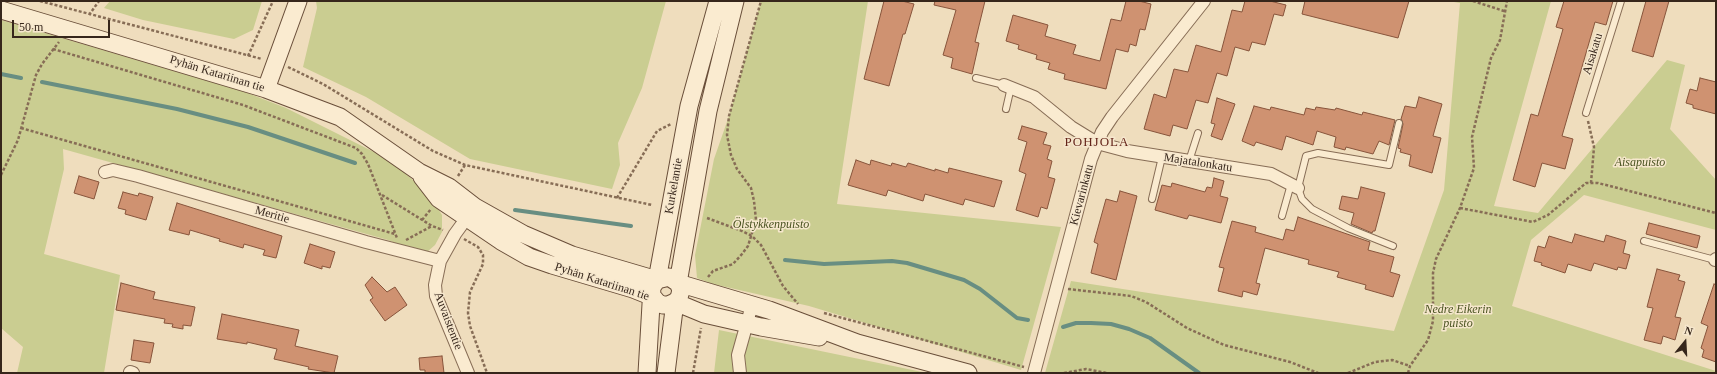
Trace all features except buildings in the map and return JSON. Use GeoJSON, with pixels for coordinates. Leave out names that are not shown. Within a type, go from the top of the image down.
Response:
{"type":"FeatureCollection","features":[{"type":"Feature","properties":{"kind":"street"},"geometry":{"type":"LineString","coordinates":[[266,89],[298,1]]}},
{"type":"Feature","properties":{"kind":"street","name":"Kurkelantie"},"geometry":{"type":"LineString","coordinates":[[647,373],[653,297],[652,287],[657,280],[688,106],[718,1]]}},
{"type":"Feature","properties":{"kind":"street","name":"Kurkelantie"},"geometry":{"type":"LineString","coordinates":[[666,373],[675,302],[679,298],[681,290],[678,283],[708,111],[735,1]]}},
{"type":"Feature","properties":{"kind":"street","name":"Kievarinkatu"},"geometry":{"type":"LineString","coordinates":[[1034,372],[1086,177],[1097,143],[1112,117],[1204,1]]}},
{"type":"Feature","properties":{"kind":"street","name":"Pyhän Katariinan tie"},"geometry":{"type":"LineString","coordinates":[[1,10],[66,28],[266,89],[340,117],[418,172],[439,198],[547,246],[572,255],[657,280],[669,277],[678,283],[752,305],[857,343],[968,373]]}},
{"type":"Feature","properties":{"kind":"street","name":"Majatalonkatu"},"geometry":{"type":"LineString","coordinates":[[1008,86],[1034,97],[1076,130],[1097,143],[1127,151],[1271,174],[1294,186]]}},
{"type":"Feature","properties":{"kind":"street","name":"Meritie"},"geometry":{"type":"LineString","coordinates":[[104,172],[118,170],[366,242],[401,247],[440,261]]}},
{"type":"Feature","properties":{"kind":"street","name":"Pyhän Katariinan tie"},"geometry":{"type":"LineString","coordinates":[[471,213],[501,241],[529,256],[653,297],[663,305],[668,306],[675,302],[704,314],[747,324],[857,343]]}},
{"type":"Feature","properties":{"kind":"street","name":"Auvaistentie"},"geometry":{"type":"LineString","coordinates":[[468,373],[436,296],[435,285],[440,261],[455,234],[471,213]]}},
{"type":"Feature","properties":{"kind":"street"},"geometry":{"type":"LineString","coordinates":[[740,373],[738,356],[752,305]]}},
{"type":"Feature","properties":{"kind":"lane","name":"Aisakatu"},"geometry":{"type":"LineString","coordinates":[[1586,113],[1621,1]]}},
{"type":"Feature","properties":{"kind":"lane"},"geometry":{"type":"LineString","coordinates":[[976,78],[1008,86],[1006,109]]}},
{"type":"Feature","properties":{"kind":"lane"},"geometry":{"type":"LineString","coordinates":[[1282,216],[1306,156],[1318,153],[1389,165],[1399,123]]}},
{"type":"Feature","properties":{"kind":"lane"},"geometry":{"type":"LineString","coordinates":[[1189,161],[1198,133]]}},
{"type":"Feature","properties":{"kind":"lane"},"geometry":{"type":"LineString","coordinates":[[1152,199],[1162,157]]}},
{"type":"Feature","properties":{"kind":"lane"},"geometry":{"type":"LineString","coordinates":[[1294,186],[1302,199],[1312,209],[1348,228],[1393,246]]}},
{"type":"Feature","properties":{"kind":"lane"},"geometry":{"type":"LineString","coordinates":[[1644,242],[1716,260]]}},
{"type":"Feature","properties":{"kind":"path"},"geometry":{"type":"LineString","coordinates":[[89,15],[99,1]]}},
{"type":"Feature","properties":{"kind":"path"},"geometry":{"type":"LineString","coordinates":[[248,56],[273,1]]}},
{"type":"Feature","properties":{"kind":"path"},"geometry":{"type":"LineString","coordinates":[[710,293],[707,278],[713,271],[733,264],[748,246],[756,220],[751,188],[737,169],[731,155],[727,135],[729,116],[761,1]]}},
{"type":"Feature","properties":{"kind":"path"},"geometry":{"type":"LineString","coordinates":[[1473,1],[1504,11]]}},
{"type":"Feature","properties":{"kind":"path"},"geometry":{"type":"LineString","coordinates":[[1408,373],[1410,366],[1428,340],[1433,320],[1433,273],[1436,259],[1460,208],[1474,168],[1472,137],[1491,58],[1500,40],[1507,1]]}},
{"type":"Feature","properties":{"kind":"path"},"geometry":{"type":"LineString","coordinates":[[1,175],[22,128],[36,75],[66,28],[70,10]]}},
{"type":"Feature","properties":{"kind":"path"},"geometry":{"type":"LineString","coordinates":[[53,49],[244,105],[354,147],[360,150],[366,158],[401,247],[432,226]]}},
{"type":"Feature","properties":{"kind":"path"},"geometry":{"type":"LineString","coordinates":[[1586,113],[1594,147],[1591,183]]}},
{"type":"Feature","properties":{"kind":"path"},"geometry":{"type":"LineString","coordinates":[[724,116],[729,116]]}},
{"type":"Feature","properties":{"kind":"path"},"geometry":{"type":"LineString","coordinates":[[617,198],[657,131],[672,124]]}},
{"type":"Feature","properties":{"kind":"path"},"geometry":{"type":"LineString","coordinates":[[22,128],[395,234]]}},
{"type":"Feature","properties":{"kind":"path"},"geometry":{"type":"LineString","coordinates":[[1460,208],[1534,222],[1548,215],[1586,183],[1598,183],[1716,214]]}},
{"type":"Feature","properties":{"kind":"path"},"geometry":{"type":"LineString","coordinates":[[381,195],[432,226],[455,234],[478,247],[483,255],[482,264],[470,292],[468,314],[470,326],[487,373]]}},
{"type":"Feature","properties":{"kind":"path"},"geometry":{"type":"LineString","coordinates":[[707,218],[731,226],[752,236],[766,252],[777,276],[792,298],[804,307]]}},
{"type":"Feature","properties":{"kind":"path"},"geometry":{"type":"LineString","coordinates":[[1064,293],[1066,283]]}},
{"type":"Feature","properties":{"kind":"path"},"geometry":{"type":"LineString","coordinates":[[1065,289],[1131,296],[1146,302],[1187,328],[1224,345],[1290,362],[1318,373]]}},
{"type":"Feature","properties":{"kind":"path"},"geometry":{"type":"LineString","coordinates":[[822,313],[1034,372]]}},
{"type":"Feature","properties":{"kind":"path"},"geometry":{"type":"LineString","coordinates":[[693,373],[704,314]]}},
{"type":"Feature","properties":{"kind":"path"},"geometry":{"type":"LineString","coordinates":[[1348,373],[1375,362],[1392,360],[1410,366]]}},
{"type":"Feature","properties":{"kind":"path"},"geometry":{"type":"LineString","coordinates":[[1064,373],[1086,369],[1107,373]]}},
{"type":"Feature","properties":{"kind":"green space"},"geometry":{"type":"Polygon","coordinates":[[[110,1],[262,1],[253,30],[234,39],[143,20],[104,8],[110,1]]]}},
{"type":"Feature","properties":{"kind":"green space"},"geometry":{"type":"Polygon","coordinates":[[[316,1],[666,1],[642,88],[618,143],[620,165],[612,189],[470,159],[366,97],[303,67],[317,8],[316,1]]]}},
{"type":"Feature","properties":{"kind":"green space","name":"Ölstykkenpuisto"},"geometry":{"type":"Polygon","coordinates":[[[761,1],[868,1],[837,204],[1061,227],[1021,370],[809,306],[713,284],[697,278],[695,255],[714,159],[729,116],[761,1]]]}},
{"type":"Feature","properties":{"kind":"green space","name":"Nedre Eikerin puisto"},"geometry":{"type":"Polygon","coordinates":[[[1448,1],[1551,1],[1494,206],[1538,213],[1667,60],[1685,65],[1670,129],[1716,180],[1716,230],[1584,195],[1531,240],[1512,306],[1716,371],[1716,373],[1045,373],[1071,281],[1394,331],[1444,190],[1460,3],[1448,1]]]}},
{"type":"Feature","properties":{"kind":"green space"},"geometry":{"type":"Polygon","coordinates":[[[1,20],[245,92],[286,108],[374,152],[399,168],[428,193],[442,215],[442,232],[435,245],[427,252],[413,250],[388,240],[63,149],[64,169],[44,254],[120,275],[104,373],[17,373],[23,347],[1,328],[1,20]]]}},
{"type":"Feature","properties":{"kind":"green space"},"geometry":{"type":"Polygon","coordinates":[[[719,330],[927,373],[714,373],[719,330]]]}},
{"type":"Feature","properties":{"kind":"waterway"},"geometry":{"type":"LineString","coordinates":[[1,74],[21,78]]}},
{"type":"Feature","properties":{"kind":"waterway"},"geometry":{"type":"LineString","coordinates":[[42,82],[177,109],[248,127],[355,163]]}},
{"type":"Feature","properties":{"kind":"waterway"},"geometry":{"type":"LineString","coordinates":[[515,210],[631,226]]}},
{"type":"Feature","properties":{"kind":"waterway"},"geometry":{"type":"LineString","coordinates":[[785,260],[824,264],[892,261],[907,263],[964,280],[980,289],[1017,318],[1028,320]]}},
{"type":"Feature","properties":{"kind":"waterway"},"geometry":{"type":"LineString","coordinates":[[1063,327],[1076,323],[1091,323],[1111,324],[1129,329],[1150,338],[1199,373]]}},
{"type":"Feature","properties":{"kind":"district","name":"POHJOLA"},"geometry":{"type":"Point","coordinates":[1097,143]}},
{"type":"Feature","properties":{"kind":"park label","name":"Aisapuisto"},"geometry":{"type":"Point","coordinates":[1640,163]}}]}
